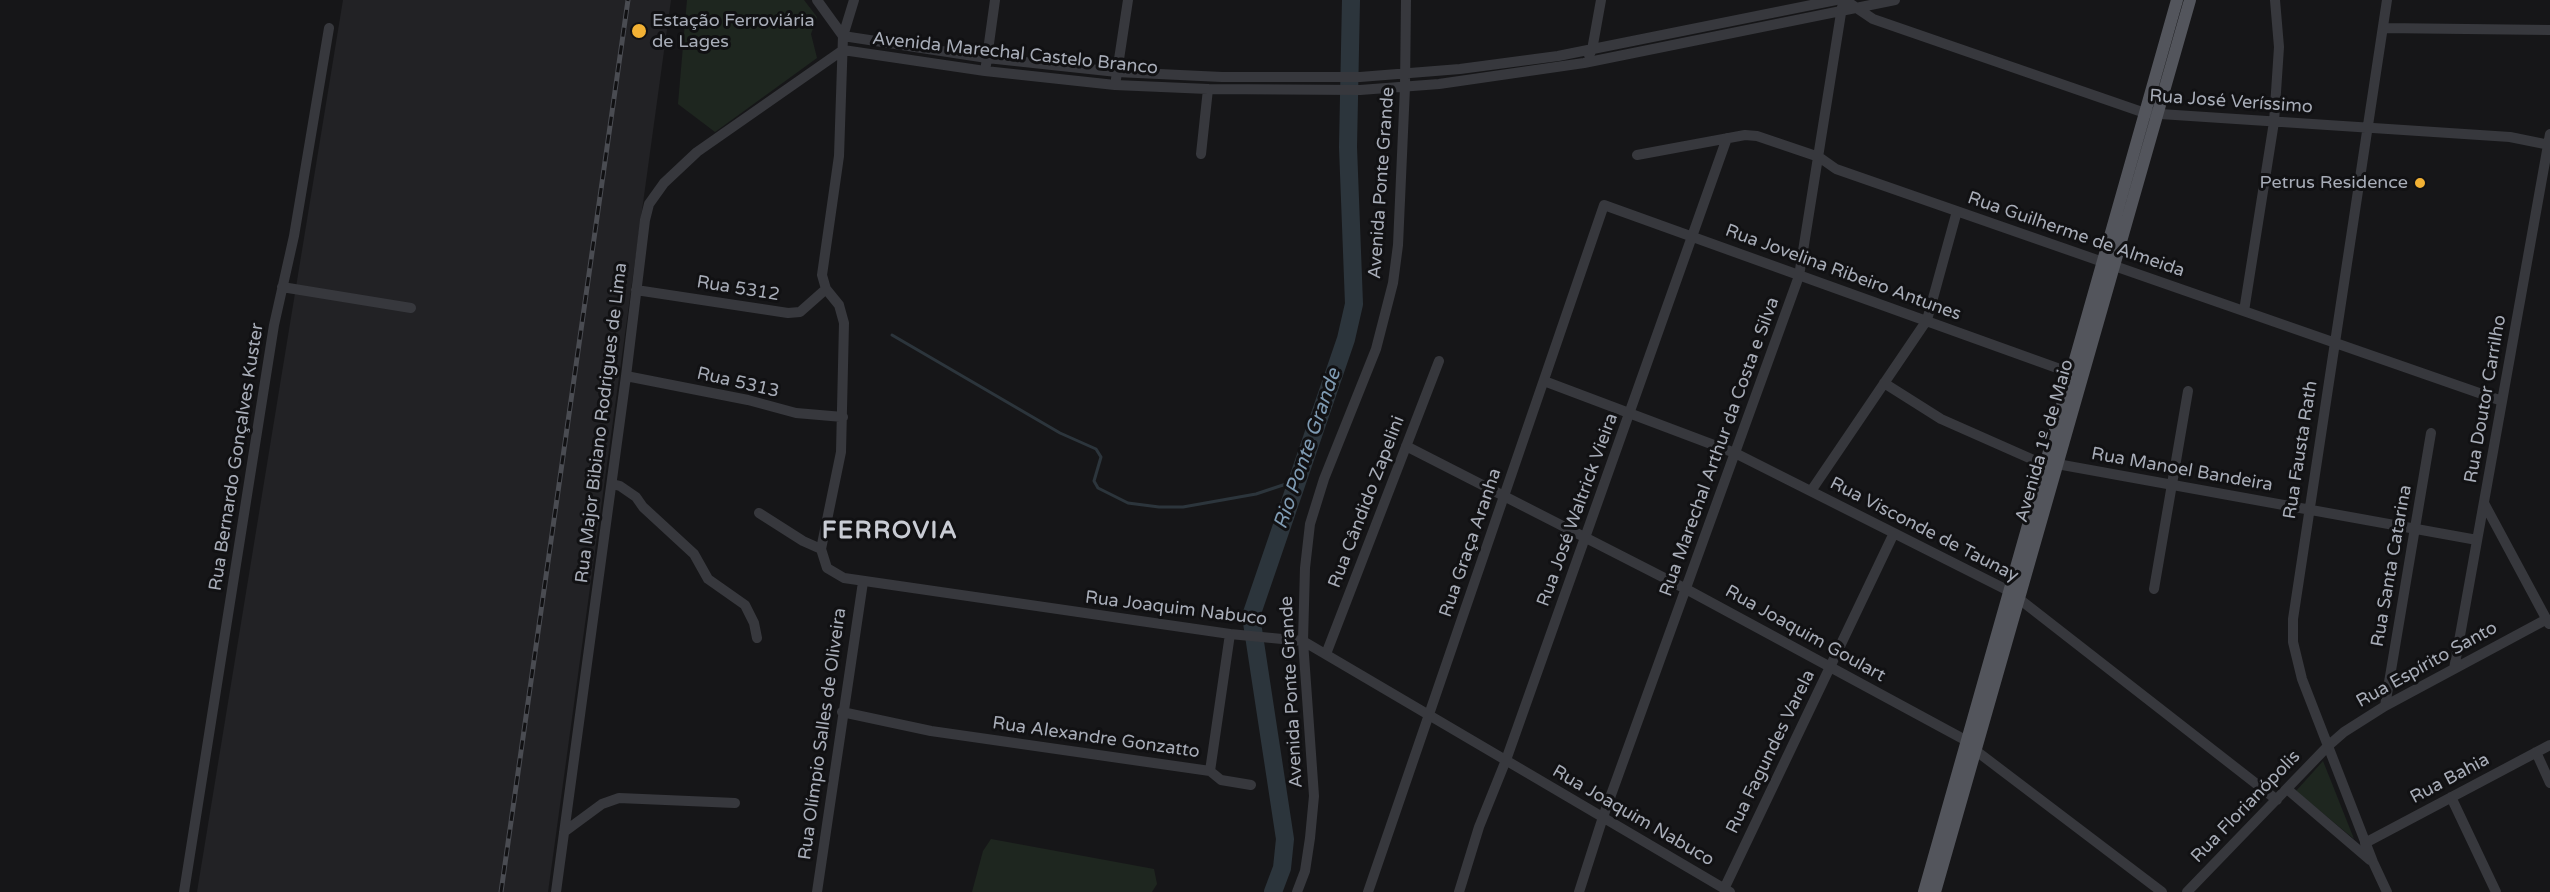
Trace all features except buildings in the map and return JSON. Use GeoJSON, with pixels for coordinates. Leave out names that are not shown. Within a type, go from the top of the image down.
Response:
{"type":"FeatureCollection","features":[{"type":"Feature","properties":{"kind":"main road","name":"Avenida 1º de Maio"},"geometry":{"type":"LineString","coordinates":[[2151,114],[2177,0]]}},
{"type":"Feature","properties":{"kind":"main road","name":"Avenida 1º de Maio"},"geometry":{"type":"LineString","coordinates":[[1935,892],[1971,746],[2108,264],[2151,114],[2190,0]]}},
{"type":"Feature","properties":{"kind":"main road","name":"Avenida 1º de Maio"},"geometry":{"type":"LineString","coordinates":[[2051,465],[2071,373],[2108,264]]}},
{"type":"Feature","properties":{"kind":"main road","name":"Avenida 1º de Maio"},"geometry":{"type":"LineString","coordinates":[[1924,892],[1971,746]]}},
{"type":"Feature","properties":{"kind":"street"},"geometry":{"type":"LineString","coordinates":[[817,0],[843,36]]}},
{"type":"Feature","properties":{"kind":"street"},"geometry":{"type":"LineString","coordinates":[[759,513],[802,541],[821,549],[841,452],[843,417],[843,314],[840,305],[826,289],[822,275],[839,156],[843,36],[854,0]]}},
{"type":"Feature","properties":{"kind":"street"},"geometry":{"type":"LineString","coordinates":[[985,71],[995,0]]}},
{"type":"Feature","properties":{"kind":"street"},"geometry":{"type":"LineString","coordinates":[[1115,85],[1128,0]]}},
{"type":"Feature","properties":{"kind":"street","name":"Avenida Ponte Grande"},"geometry":{"type":"LineString","coordinates":[[1297,892],[1305,871],[1314,796],[1303,641],[1305,568],[1310,524],[1324,480],[1376,349],[1393,283],[1398,245],[1406,75],[1406,0]]}},
{"type":"Feature","properties":{"kind":"street"},"geometry":{"type":"LineString","coordinates":[[1584,63],[1592,50],[1600,0]]}},
{"type":"Feature","properties":{"kind":"street","name":"Avenida Marechal Castelo Branco"},"geometry":{"type":"LineString","coordinates":[[843,36],[987,58],[1117,72],[1222,77],[1360,77],[1406,75],[1592,50],[1836,0]]}},
{"type":"Feature","properties":{"kind":"street","name":"Avenida Marechal Castelo Branco"},"geometry":{"type":"LineString","coordinates":[[843,50],[985,71],[1115,85],[1208,89],[1360,90],[1493,77],[1584,63],[1843,4],[1855,8],[1895,0]]}},
{"type":"Feature","properties":{"kind":"street"},"geometry":{"type":"LineString","coordinates":[[2244,311],[2274,122],[2279,47],[2275,0]]}},
{"type":"Feature","properties":{"kind":"street","name":"Rua Fausta Rath"},"geometry":{"type":"LineString","coordinates":[[2387,0],[2295,594],[2293,642],[2302,679],[2365,843],[2387,892]]}},
{"type":"Feature","properties":{"kind":"street","name":"Rua Marechal Arthur da Costa e Silva"},"geometry":{"type":"LineString","coordinates":[[1579,892],[1603,818],[1799,276],[1843,4]]}},
{"type":"Feature","properties":{"kind":"street","name":"Rua José Veríssimo"},"geometry":{"type":"LineString","coordinates":[[1855,8],[1873,19],[2151,114],[2549,141]]}},
{"type":"Feature","properties":{"kind":"street","name":"Rua Bernardo Gonçalves Kuster"},"geometry":{"type":"LineString","coordinates":[[184,892],[274,325],[294,236],[330,28]]}},
{"type":"Feature","properties":{"kind":"street"},"geometry":{"type":"LineString","coordinates":[[2383,28],[2550,30]]}},
{"type":"Feature","properties":{"kind":"street","name":"Rua Major Bibiano Rodrigues de Lima"},"geometry":{"type":"LineString","coordinates":[[556,892],[612,484],[645,220],[649,204],[664,183],[698,152],[843,50]]}},
{"type":"Feature","properties":{"kind":"street"},"geometry":{"type":"LineString","coordinates":[[1201,154],[1208,89]]}},
{"type":"Feature","properties":{"kind":"street","name":"Rua Guilherme de Almeida"},"geometry":{"type":"LineString","coordinates":[[1637,155],[1745,135],[1757,136],[1819,157],[1836,169],[2502,401]]}},
{"type":"Feature","properties":{"kind":"street","name":"Rua José Waltrick Vieira"},"geometry":{"type":"LineString","coordinates":[[1459,892],[1479,827],[1506,760],[1727,138]]}},
{"type":"Feature","properties":{"kind":"street","name":"Rua Doutor Carrilho"},"geometry":{"type":"LineString","coordinates":[[2454,669],[2549,141]]}},
{"type":"Feature","properties":{"kind":"street","name":"Rua Jovelina Ribeiro Antunes"},"geometry":{"type":"LineString","coordinates":[[1604,205],[2071,373]]}},
{"type":"Feature","properties":{"kind":"street","name":"Rua Graça Aranha"},"geometry":{"type":"LineString","coordinates":[[1368,892],[1604,205]]}},
{"type":"Feature","properties":{"kind":"street"},"geometry":{"type":"LineString","coordinates":[[1811,490],[1927,320],[1957,211]]}},
{"type":"Feature","properties":{"kind":"street"},"geometry":{"type":"LineString","coordinates":[[282,287],[411,308]]}},
{"type":"Feature","properties":{"kind":"street","name":"Rua 5312"},"geometry":{"type":"LineString","coordinates":[[636,290],[788,313],[800,312],[808,307],[826,289]]}},
{"type":"Feature","properties":{"kind":"street","name":"Rua Cândido Zapelini"},"geometry":{"type":"LineString","coordinates":[[1326,654],[1438,361]]}},
{"type":"Feature","properties":{"kind":"street","name":"Rua 5313"},"geometry":{"type":"LineString","coordinates":[[626,376],[748,400],[796,413],[843,417]]}},
{"type":"Feature","properties":{"kind":"street","name":"Rua Visconde de Taunay"},"geometry":{"type":"LineString","coordinates":[[1544,381],[1735,453],[2014,594],[2277,800]]}},
{"type":"Feature","properties":{"kind":"street","name":"Rua Manoel Bandeira"},"geometry":{"type":"LineString","coordinates":[[1884,383],[1941,419],[2051,465],[2477,540]]}},
{"type":"Feature","properties":{"kind":"street"},"geometry":{"type":"LineString","coordinates":[[2154,589],[2188,391]]}},
{"type":"Feature","properties":{"kind":"street","name":"Rua Santa Catarina"},"geometry":{"type":"LineString","coordinates":[[2385,706],[2431,433]]}},
{"type":"Feature","properties":{"kind":"street","name":"Rua Joaquim Goulart"},"geometry":{"type":"LineString","coordinates":[[1406,446],[1686,589],[1971,746],[2162,892]]}},
{"type":"Feature","properties":{"kind":"street"},"geometry":{"type":"LineString","coordinates":[[612,484],[620,486],[636,497],[643,507],[694,554],[702,573],[715,586],[745,605],[754,622],[757,638]]}},
{"type":"Feature","properties":{"kind":"street"},"geometry":{"type":"LineString","coordinates":[[2484,503],[2548,622]]}},
{"type":"Feature","properties":{"kind":"street","name":"Rua Fagundes Varela"},"geometry":{"type":"LineString","coordinates":[[1727,890],[1894,533]]}},
{"type":"Feature","properties":{"kind":"street","name":"Rua Joaquim Nabuco"},"geometry":{"type":"LineString","coordinates":[[821,549],[827,568],[835,575],[863,582],[1230,634],[1303,641],[1727,890]]}},
{"type":"Feature","properties":{"kind":"street","name":"Rua Olímpio Salles de Oliveira"},"geometry":{"type":"LineString","coordinates":[[817,892],[863,582]]}},
{"type":"Feature","properties":{"kind":"street","name":"Rua Espírito Santo"},"geometry":{"type":"LineString","coordinates":[[2328,746],[2358,722],[2385,706],[2548,622]]}},
{"type":"Feature","properties":{"kind":"street","name":"Rua Alexandre Gonzatto"},"geometry":{"type":"LineString","coordinates":[[842,712],[931,731],[1210,771],[1230,634]]}},
{"type":"Feature","properties":{"kind":"street","name":"Rua Bahia"},"geometry":{"type":"LineString","coordinates":[[2365,843],[2550,745]]}},
{"type":"Feature","properties":{"kind":"street","name":"Rua Florianópolis"},"geometry":{"type":"LineString","coordinates":[[2187,892],[2328,746]]}},
{"type":"Feature","properties":{"kind":"street"},"geometry":{"type":"LineString","coordinates":[[2536,752],[2550,783]]}},
{"type":"Feature","properties":{"kind":"street"},"geometry":{"type":"LineString","coordinates":[[1210,771],[1221,780],[1251,785]]}},
{"type":"Feature","properties":{"kind":"street"},"geometry":{"type":"LineString","coordinates":[[2287,789],[2373,862]]}},
{"type":"Feature","properties":{"kind":"street"},"geometry":{"type":"LineString","coordinates":[[2451,797],[2496,892]]}},
{"type":"Feature","properties":{"kind":"street"},"geometry":{"type":"LineString","coordinates":[[564,832],[602,804],[619,798],[735,802]]}},
{"type":"Feature","properties":{"kind":"shaded area"},"geometry":{"type":"Polygon","coordinates":[[[343,0],[671,0],[548,892],[197,892],[343,0]]]}},
{"type":"Feature","properties":{"kind":"shaded area"},"geometry":{"type":"Polygon","coordinates":[[[687,0],[804,0],[817,17],[811,34],[817,58],[715,132],[678,104],[687,0]]]}},
{"type":"Feature","properties":{"kind":"shaded area"},"geometry":{"type":"Polygon","coordinates":[[[2323,761],[2354,839],[2296,791],[2323,761]]]}},
{"type":"Feature","properties":{"kind":"shaded area"},"geometry":{"type":"Polygon","coordinates":[[[991,839],[1154,869],[1157,884],[1152,892],[972,892],[983,851],[991,839]]]}},
{"type":"Feature","properties":{"kind":"waterway","name":"Rio Ponte Grande"},"geometry":{"type":"LineString","coordinates":[[1273,892],[1282,868],[1285,839],[1251,616],[1346,339],[1354,304],[1348,147],[1351,0]]}},
{"type":"Feature","properties":{"kind":"waterway"},"geometry":{"type":"LineString","coordinates":[[892,335],[1060,433],[1096,449],[1101,457],[1094,481],[1098,488],[1128,503],[1183,507],[1256,494],[1298,480]]}},
{"type":"Feature","properties":{"kind":"railway"},"geometry":{"type":"LineString","coordinates":[[501,892],[628,0]]}},
{"type":"Feature","properties":{"kind":"place","name":"Estação Ferroviária de Lages"},"geometry":{"type":"Point","coordinates":[639,31]}},
{"type":"Feature","properties":{"kind":"place","name":"Petrus Residence"},"geometry":{"type":"Point","coordinates":[2420,183]}},
{"type":"Feature","properties":{"kind":"district","name":"FERROVIA"},"geometry":{"type":"Point","coordinates":[890,532]}}]}
